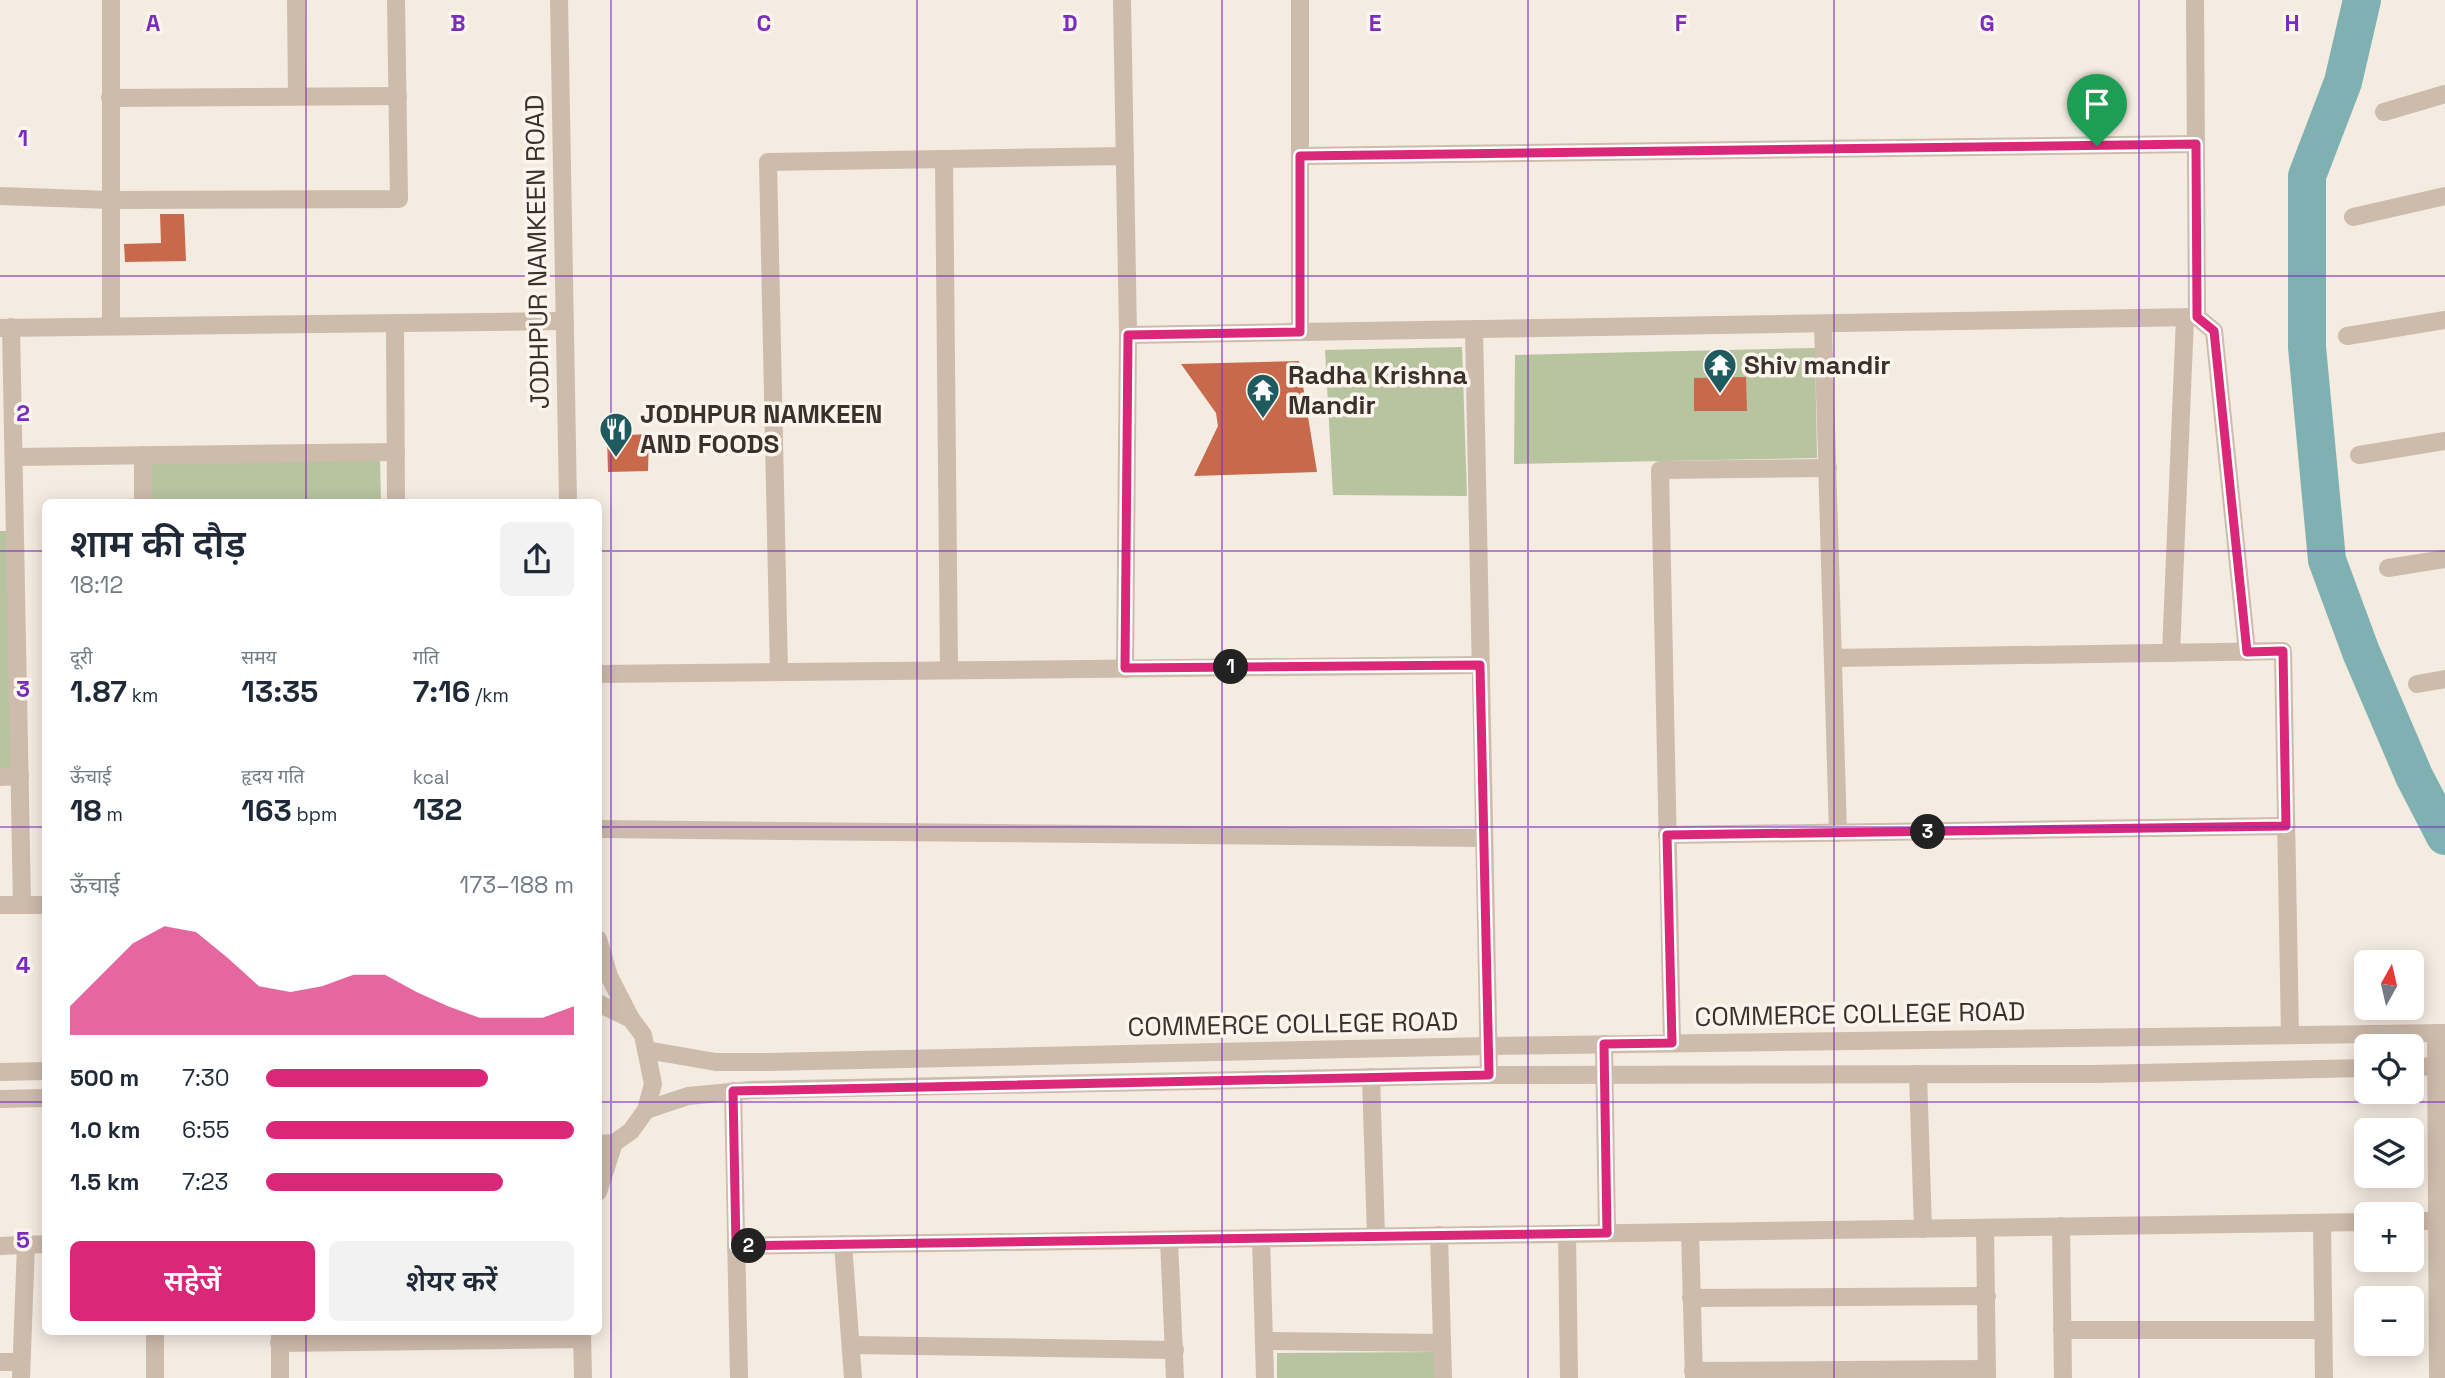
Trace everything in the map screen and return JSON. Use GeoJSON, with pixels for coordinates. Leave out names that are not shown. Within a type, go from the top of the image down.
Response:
{"type":"FeatureCollection","features":[{"type":"Feature","properties":{"kind":"street"},"geometry":{"type":"LineString","coordinates":[[111,0],[111,326]]}},
{"type":"Feature","properties":{"kind":"street"},"geometry":{"type":"LineString","coordinates":[[296,0],[297,96]]}},
{"type":"Feature","properties":{"kind":"street"},"geometry":{"type":"LineString","coordinates":[[0,196],[110,200],[400,199],[396,0]]}},
{"type":"Feature","properties":{"kind":"street","name":"JODHPUR NAMKEEN ROAD"},"geometry":{"type":"LineString","coordinates":[[559,0],[568,499]]}},
{"type":"Feature","properties":{"kind":"street"},"geometry":{"type":"LineString","coordinates":[[1122,0],[1128,335],[1125,668]]}},
{"type":"Feature","properties":{"kind":"street"},"geometry":{"type":"LineString","coordinates":[[1300,0],[1300,332]]}},
{"type":"Feature","properties":{"kind":"street"},"geometry":{"type":"LineString","coordinates":[[2171,653],[2191,318],[2196,144],[2195,0]]}},
{"type":"Feature","properties":{"kind":"street"},"geometry":{"type":"LineString","coordinates":[[2384,112],[2445,94]]}},
{"type":"Feature","properties":{"kind":"street"},"geometry":{"type":"LineString","coordinates":[[110,98],[398,96]]}},
{"type":"Feature","properties":{"kind":"street"},"geometry":{"type":"LineString","coordinates":[[1300,156],[2196,144]]}},
{"type":"Feature","properties":{"kind":"street"},"geometry":{"type":"LineString","coordinates":[[779,672],[768,162],[1125,156]]}},
{"type":"Feature","properties":{"kind":"street"},"geometry":{"type":"LineString","coordinates":[[944,159],[949,670]]}},
{"type":"Feature","properties":{"kind":"street"},"geometry":{"type":"LineString","coordinates":[[2353,217],[2445,196]]}},
{"type":"Feature","properties":{"kind":"street"},"geometry":{"type":"LineString","coordinates":[[1128,335],[2191,318],[2214,331],[2247,652]]}},
{"type":"Feature","properties":{"kind":"street"},"geometry":{"type":"LineString","coordinates":[[2347,336],[2445,320]]}},
{"type":"Feature","properties":{"kind":"street"},"geometry":{"type":"LineString","coordinates":[[22,905],[20,776],[8,525],[14,457],[6,398],[6,328],[565,321]]}},
{"type":"Feature","properties":{"kind":"street"},"geometry":{"type":"LineString","coordinates":[[395,323],[396,499]]}},
{"type":"Feature","properties":{"kind":"street"},"geometry":{"type":"LineString","coordinates":[[1823,324],[1838,833]]}},
{"type":"Feature","properties":{"kind":"street"},"geometry":{"type":"LineString","coordinates":[[1474,329],[1489,1075]]}},
{"type":"Feature","properties":{"kind":"street"},"geometry":{"type":"LineString","coordinates":[[2359,455],[2445,441]]}},
{"type":"Feature","properties":{"kind":"street"},"geometry":{"type":"LineString","coordinates":[[14,457],[396,452]]}},
{"type":"Feature","properties":{"kind":"street"},"geometry":{"type":"LineString","coordinates":[[143,455],[143,499]]}},
{"type":"Feature","properties":{"kind":"street"},"geometry":{"type":"LineString","coordinates":[[1672,1043],[1660,470],[1828,468]]}},
{"type":"Feature","properties":{"kind":"street"},"geometry":{"type":"LineString","coordinates":[[2388,568],[2445,559]]}},
{"type":"Feature","properties":{"kind":"street"},"geometry":{"type":"LineString","coordinates":[[1833,658],[2283,651],[2290,1035]]}},
{"type":"Feature","properties":{"kind":"street"},"geometry":{"type":"LineString","coordinates":[[602,674],[1480,665]]}},
{"type":"Feature","properties":{"kind":"street"},"geometry":{"type":"LineString","coordinates":[[2417,684],[2445,679]]}},
{"type":"Feature","properties":{"kind":"street"},"geometry":{"type":"LineString","coordinates":[[0,777],[20,776]]}},
{"type":"Feature","properties":{"kind":"street"},"geometry":{"type":"LineString","coordinates":[[1667,835],[2286,826]]}},
{"type":"Feature","properties":{"kind":"street"},"geometry":{"type":"LineString","coordinates":[[602,828],[1484,838]]}},
{"type":"Feature","properties":{"kind":"street"},"geometry":{"type":"LineString","coordinates":[[0,905],[42,905]]}},
{"type":"Feature","properties":{"kind":"street"},"geometry":{"type":"LineString","coordinates":[[602,952],[609,976],[631,1019],[643,1035],[653,1084],[646,1110],[631,1131],[606,1144],[602,1168]]}},
{"type":"Feature","properties":{"kind":"street"},"geometry":{"type":"LineString","coordinates":[[602,1005],[631,1019]]}},
{"type":"Feature","properties":{"kind":"street"},"geometry":{"type":"LineString","coordinates":[[2438,1378],[2437,1221],[2441,1033]]}},
{"type":"Feature","properties":{"kind":"street","name":"COMMERCE COLLEGE ROAD"},"geometry":{"type":"LineString","coordinates":[[646,1050],[716,1062],[768,1062],[1488,1046],[2441,1033]]}},
{"type":"Feature","properties":{"kind":"street"},"geometry":{"type":"LineString","coordinates":[[1604,1044],[1607,1233]]}},
{"type":"Feature","properties":{"kind":"street"},"geometry":{"type":"LineString","coordinates":[[646,1110],[688,1096],[733,1091],[1489,1075],[2095,1074],[2354,1068]]}},
{"type":"Feature","properties":{"kind":"street"},"geometry":{"type":"LineString","coordinates":[[0,1072],[42,1071]]}},
{"type":"Feature","properties":{"kind":"street"},"geometry":{"type":"LineString","coordinates":[[1918,1074],[1923,1229]]}},
{"type":"Feature","properties":{"kind":"street"},"geometry":{"type":"LineString","coordinates":[[1371,1077],[1376,1237]]}},
{"type":"Feature","properties":{"kind":"street"},"geometry":{"type":"LineString","coordinates":[[733,1091],[739,1378]]}},
{"type":"Feature","properties":{"kind":"street"},"geometry":{"type":"LineString","coordinates":[[0,1099],[42,1098]]}},
{"type":"Feature","properties":{"kind":"street"},"geometry":{"type":"LineString","coordinates":[[2424,1221],[2437,1221]]}},
{"type":"Feature","properties":{"kind":"street"},"geometry":{"type":"LineString","coordinates":[[736,1246],[2354,1222]]}},
{"type":"Feature","properties":{"kind":"street"},"geometry":{"type":"LineString","coordinates":[[2322,1223],[2323,1378]]}},
{"type":"Feature","properties":{"kind":"street"},"geometry":{"type":"LineString","coordinates":[[2061,1226],[2063,1378]]}},
{"type":"Feature","properties":{"kind":"street"},"geometry":{"type":"LineString","coordinates":[[1690,1232],[1694,1374],[1987,1373],[1985,1227]]}},
{"type":"Feature","properties":{"kind":"street"},"geometry":{"type":"LineString","coordinates":[[1567,1234],[1569,1378]]}},
{"type":"Feature","properties":{"kind":"street"},"geometry":{"type":"LineString","coordinates":[[1439,1235],[1443,1378]]}},
{"type":"Feature","properties":{"kind":"street"},"geometry":{"type":"LineString","coordinates":[[1261,1238],[1265,1378]]}},
{"type":"Feature","properties":{"kind":"street"},"geometry":{"type":"LineString","coordinates":[[1169,1240],[1175,1378]]}},
{"type":"Feature","properties":{"kind":"street"},"geometry":{"type":"LineString","coordinates":[[0,1246],[42,1244]]}},
{"type":"Feature","properties":{"kind":"street"},"geometry":{"type":"LineString","coordinates":[[843,1244],[853,1378]]}},
{"type":"Feature","properties":{"kind":"street"},"geometry":{"type":"LineString","coordinates":[[0,1362],[21,1370],[26,1245]]}},
{"type":"Feature","properties":{"kind":"street"},"geometry":{"type":"LineString","coordinates":[[1691,1298],[1987,1296]]}},
{"type":"Feature","properties":{"kind":"street"},"geometry":{"type":"LineString","coordinates":[[2062,1331],[2323,1330]]}},
{"type":"Feature","properties":{"kind":"street"},"geometry":{"type":"LineString","coordinates":[[155,1335],[155,1378]]}},
{"type":"Feature","properties":{"kind":"street"},"geometry":{"type":"LineString","coordinates":[[280,1378],[280,1337],[582,1336],[583,1378]]}},
{"type":"Feature","properties":{"kind":"street"},"geometry":{"type":"LineString","coordinates":[[1264,1341],[1442,1342]]}},
{"type":"Feature","properties":{"kind":"street"},"geometry":{"type":"LineString","coordinates":[[852,1345],[1175,1350]]}},
{"type":"Feature","properties":{"kind":"green space"},"geometry":{"type":"Polygon","coordinates":[[[1462,347],[1467,496],[1333,495],[1325,350],[1462,347]]]}},
{"type":"Feature","properties":{"kind":"green space"},"geometry":{"type":"Polygon","coordinates":[[[1815,348],[1817,458],[1514,464],[1515,355],[1815,348]]]}},
{"type":"Feature","properties":{"kind":"green space"},"geometry":{"type":"Polygon","coordinates":[[[380,458],[381,499],[150,499],[150,462],[380,458]]]}},
{"type":"Feature","properties":{"kind":"green space"},"geometry":{"type":"Polygon","coordinates":[[[0,531],[7,531],[13,770],[0,771],[0,531]]]}},
{"type":"Feature","properties":{"kind":"green space"},"geometry":{"type":"Polygon","coordinates":[[[1434,1352],[1434,1378],[1277,1378],[1277,1353],[1434,1352]]]}},
{"type":"Feature","properties":{"kind":"building"},"geometry":{"type":"Polygon","coordinates":[[[160,214],[184,214],[186,261],[125,262],[124,244],[161,243],[160,214]]]}},
{"type":"Feature","properties":{"kind":"building","name":"Radha Krishna Mandir"},"geometry":{"type":"Polygon","coordinates":[[[1299,361],[1317,472],[1194,476],[1218,426],[1216,413],[1181,364],[1299,361]]]}},
{"type":"Feature","properties":{"kind":"building","name":"Shiv mandir"},"geometry":{"type":"Polygon","coordinates":[[[1746,377],[1747,411],[1694,411],[1694,378],[1746,377]]]}},
{"type":"Feature","properties":{"kind":"building"},"geometry":{"type":"Polygon","coordinates":[[[649,434],[648,471],[608,472],[607,436],[649,434]]]}},
{"type":"Feature","properties":{"kind":"waterway"},"geometry":{"type":"LineString","coordinates":[[2362,0],[2343,82],[2307,176],[2307,347],[2327,560],[2361,652],[2414,776],[2445,836]]}},
{"type":"Feature","properties":{"kind":"place","name":"Shiv mandir"},"geometry":{"type":"Point","coordinates":[1720,395]}},
{"type":"Feature","properties":{"kind":"place","name":"Radha Krishna Mandir"},"geometry":{"type":"Point","coordinates":[1263,420]}},
{"type":"Feature","properties":{"kind":"place","name":"JODHPUR NAMKEEN AND FOODS"},"geometry":{"type":"Point","coordinates":[616,459]}},
{"type":"Feature","properties":{"kind":"route"},"geometry":{"type":"LineString","coordinates":[[2196,144],[2197,317],[2214,331],[2247,652],[2283,651],[2286,826],[1667,835],[1672,1043],[1604,1044],[1607,1233],[736,1246],[733,1091],[1489,1075],[1480,665],[1125,668],[1128,335],[1300,332],[1300,156],[2097,146],[2196,144]]}}]}
